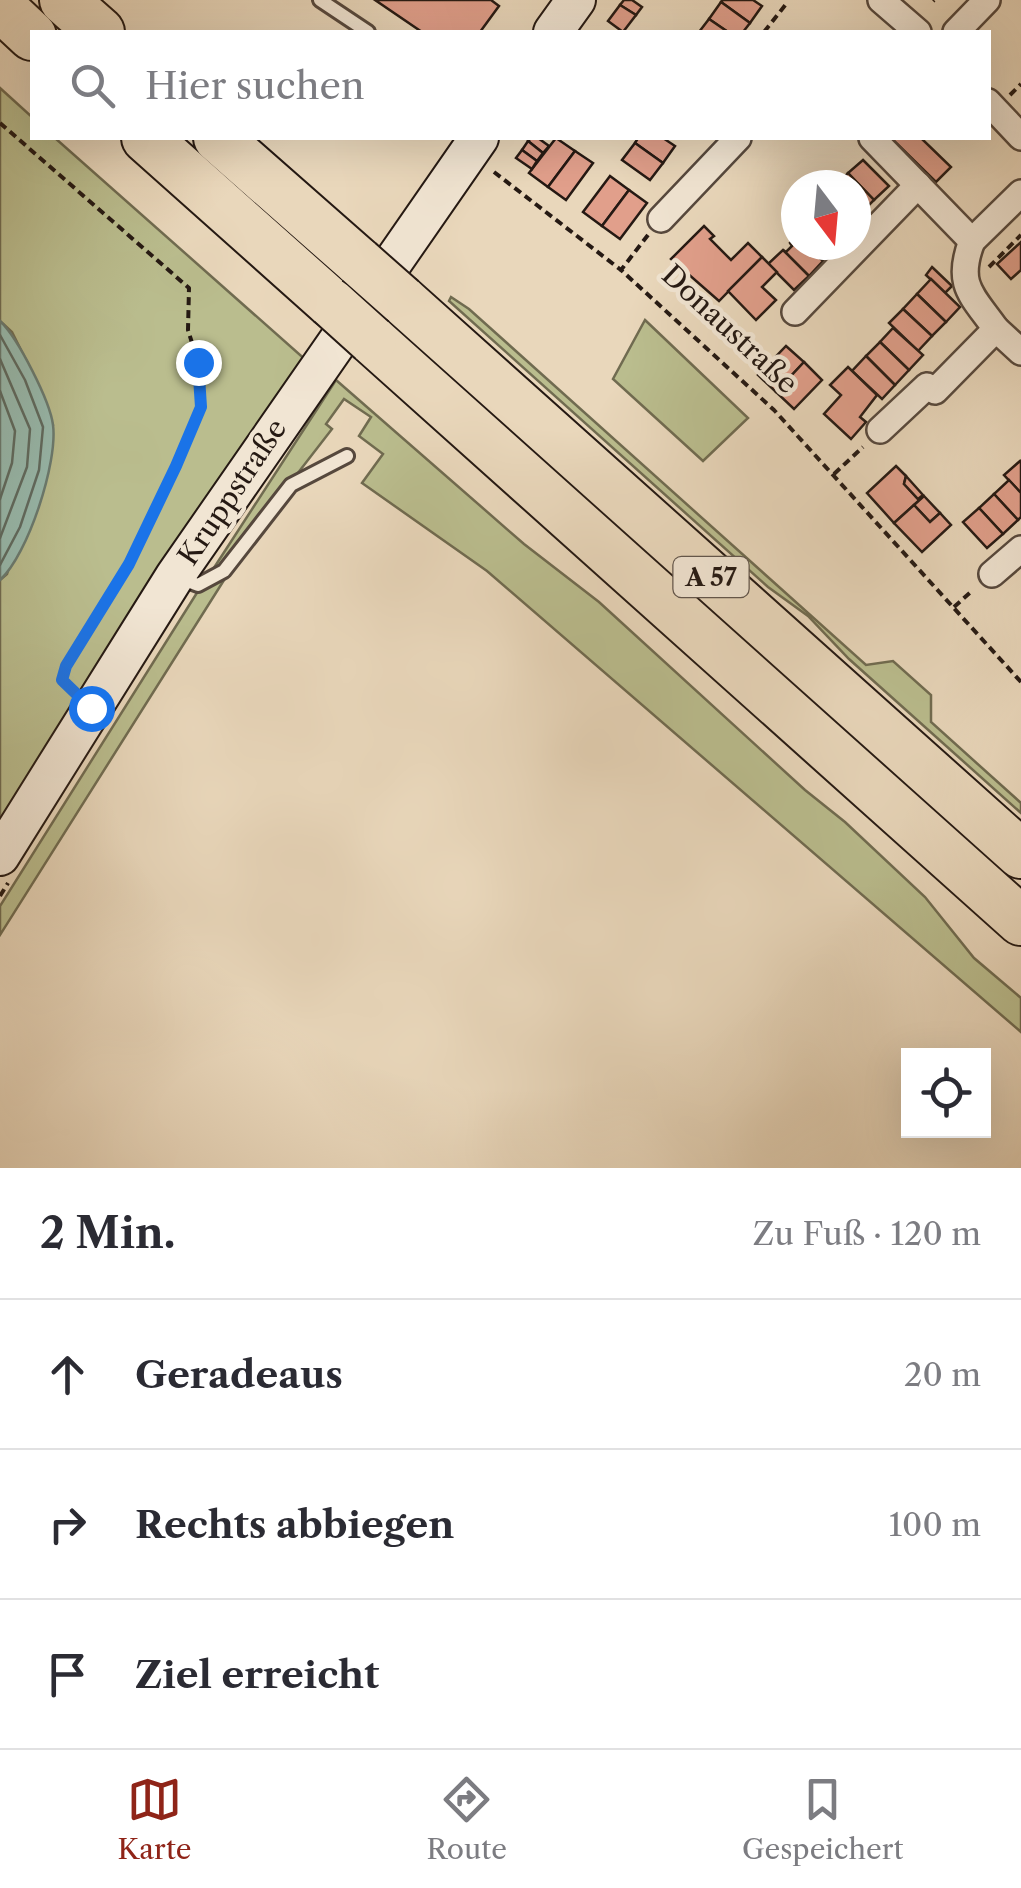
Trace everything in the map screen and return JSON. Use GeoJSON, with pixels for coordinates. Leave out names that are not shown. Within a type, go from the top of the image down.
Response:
{"type":"FeatureCollection","features":[{"type":"Feature","properties":{"kind":"highway"},"geometry":{"type":"LineString","coordinates":[[64,0],[98,30]]}},
{"type":"Feature","properties":{"kind":"highway"},"geometry":{"type":"LineString","coordinates":[[0,6],[30,34]]}},
{"type":"Feature","properties":{"kind":"highway","name":"A 57"},"geometry":{"type":"LineString","coordinates":[[148,140],[1021,921]]}},
{"type":"Feature","properties":{"kind":"highway","name":"A 57"},"geometry":{"type":"LineString","coordinates":[[220,140],[1021,854]]}},
{"type":"Feature","properties":{"kind":"street"},"geometry":{"type":"LineString","coordinates":[[554,30],[576,0]]}},
{"type":"Feature","properties":{"kind":"street"},"geometry":{"type":"LineString","coordinates":[[881,0],[916,30]]}},
{"type":"Feature","properties":{"kind":"street"},"geometry":{"type":"LineString","coordinates":[[958,30],[987,0]]}},
{"type":"Feature","properties":{"kind":"street"},"geometry":{"type":"LineString","coordinates":[[991,105],[1021,137]]}},
{"type":"Feature","properties":{"kind":"street"},"geometry":{"type":"LineString","coordinates":[[660,220],[736,140]]}},
{"type":"Feature","properties":{"kind":"street"},"geometry":{"type":"LineString","coordinates":[[874,140],[972,241]]}},
{"type":"Feature","properties":{"kind":"street","name":"Kruppstraße"},"geometry":{"type":"LineString","coordinates":[[0,856],[175,576],[473,146]]}},
{"type":"Feature","properties":{"kind":"street","name":"Donaustraße"},"geometry":{"type":"LineString","coordinates":[[795,312],[918,185]]}},
{"type":"Feature","properties":{"kind":"street"},"geometry":{"type":"LineString","coordinates":[[1021,194],[972,241],[965,268],[967,288],[996,329],[1021,352]]}},
{"type":"Feature","properties":{"kind":"street"},"geometry":{"type":"LineString","coordinates":[[880,430],[927,386],[935,391],[996,329]]}},
{"type":"Feature","properties":{"kind":"street"},"geometry":{"type":"LineString","coordinates":[[992,574],[1021,548]]}},
{"type":"Feature","properties":{"kind":"lane"},"geometry":{"type":"LineString","coordinates":[[320,0],[365,30]]}},
{"type":"Feature","properties":{"kind":"lane"},"geometry":{"type":"LineString","coordinates":[[175,576],[198,586],[210,581],[224,571],[291,485],[348,456]]}},
{"type":"Feature","properties":{"kind":"path"},"geometry":{"type":"LineString","coordinates":[[766,30],[787,2]]}},
{"type":"Feature","properties":{"kind":"path"},"geometry":{"type":"LineString","coordinates":[[0,122],[188,288],[188,330],[198,362],[201,407],[129,564],[66,666],[62,680],[91,708]]}},
{"type":"Feature","properties":{"kind":"path"},"geometry":{"type":"LineString","coordinates":[[473,146],[621,270]]}},
{"type":"Feature","properties":{"kind":"path","name":"Donaustraße"},"geometry":{"type":"LineString","coordinates":[[660,220],[621,270],[760,396],[1021,682]]}},
{"type":"Feature","properties":{"kind":"path"},"geometry":{"type":"LineString","coordinates":[[967,288],[1021,235]]}},
{"type":"Feature","properties":{"kind":"path"},"geometry":{"type":"LineString","coordinates":[[834,474],[880,430]]}},
{"type":"Feature","properties":{"kind":"green space"},"geometry":{"type":"Polygon","coordinates":[[[0,88],[30,115],[30,140],[57,140],[308,362],[0,834],[0,580],[7,574],[53,425],[12,332],[0,321],[0,88]]]}},
{"type":"Feature","properties":{"kind":"green space"},"geometry":{"type":"Polygon","coordinates":[[[451,297],[866,665],[893,661],[931,695],[931,722],[1021,803],[1021,813],[849,659],[808,616],[768,587],[449,301],[451,297]]]}},
{"type":"Feature","properties":{"kind":"green space"},"geometry":{"type":"Polygon","coordinates":[[[645,320],[748,418],[703,461],[613,379],[645,320]]]}},
{"type":"Feature","properties":{"kind":"green space"},"geometry":{"type":"Polygon","coordinates":[[[336,380],[524,544],[599,602],[925,897],[974,958],[1021,998],[1021,1032],[487,571],[362,483],[383,454],[359,436],[371,417],[344,399],[326,424],[332,429],[225,567],[208,577],[336,380]]]}},
{"type":"Feature","properties":{"kind":"green space"},"geometry":{"type":"Polygon","coordinates":[[[231,569],[0,935],[0,906],[200,588],[231,569]]]}},
{"type":"Feature","properties":{"kind":"water"},"geometry":{"type":"Polygon","coordinates":[[[0,321],[40,386],[51,414],[53,441],[39,507],[21,550],[0,580],[0,321]]]}},
{"type":"Feature","properties":{"kind":"building"},"geometry":{"type":"Polygon","coordinates":[[[375,0],[491,0],[499,6],[481,30],[419,30],[375,0]]]}},
{"type":"Feature","properties":{"kind":"building"},"geometry":{"type":"Polygon","coordinates":[[[624,0],[642,7],[636,15],[620,5],[624,0]]]}},
{"type":"Feature","properties":{"kind":"building"},"geometry":{"type":"Polygon","coordinates":[[[723,0],[753,0],[762,6],[750,23],[723,0]]]}},
{"type":"Feature","properties":{"kind":"building"},"geometry":{"type":"Polygon","coordinates":[[[721,2],[750,23],[745,30],[725,30],[709,19],[721,2]]]}},
{"type":"Feature","properties":{"kind":"building"},"geometry":{"type":"Polygon","coordinates":[[[620,5],[636,15],[625,30],[608,21],[620,5]]]}},
{"type":"Feature","properties":{"kind":"building"},"geometry":{"type":"Polygon","coordinates":[[[709,19],[725,30],[701,30],[709,19]]]}},
{"type":"Feature","properties":{"kind":"building"},"geometry":{"type":"Polygon","coordinates":[[[541,140],[549,146],[543,153],[528,141],[541,140]]]}},
{"type":"Feature","properties":{"kind":"building"},"geometry":{"type":"Polygon","coordinates":[[[554,140],[575,151],[548,187],[529,173],[554,140]]]}},
{"type":"Feature","properties":{"kind":"building"},"geometry":{"type":"Polygon","coordinates":[[[666,140],[675,146],[663,163],[635,143],[666,140]]]}},
{"type":"Feature","properties":{"kind":"building"},"geometry":{"type":"Polygon","coordinates":[[[893,140],[923,140],[951,167],[936,182],[893,140]]]}},
{"type":"Feature","properties":{"kind":"building"},"geometry":{"type":"Polygon","coordinates":[[[528,141],[543,153],[537,161],[522,150],[528,141]]]}},
{"type":"Feature","properties":{"kind":"building"},"geometry":{"type":"Polygon","coordinates":[[[635,143],[663,163],[650,180],[622,160],[635,143]]]}},
{"type":"Feature","properties":{"kind":"building"},"geometry":{"type":"Polygon","coordinates":[[[522,150],[537,161],[532,169],[516,158],[522,150]]]}},
{"type":"Feature","properties":{"kind":"building"},"geometry":{"type":"Polygon","coordinates":[[[575,151],[593,163],[566,200],[548,187],[575,151]]]}},
{"type":"Feature","properties":{"kind":"building"},"geometry":{"type":"Polygon","coordinates":[[[863,160],[889,186],[874,200],[871,170],[851,170],[863,160]]]}},
{"type":"Feature","properties":{"kind":"building"},"geometry":{"type":"Polygon","coordinates":[[[610,176],[629,190],[602,226],[583,212],[610,176]]]}},
{"type":"Feature","properties":{"kind":"building"},"geometry":{"type":"Polygon","coordinates":[[[629,190],[647,203],[620,239],[602,226],[629,190]]]}},
{"type":"Feature","properties":{"kind":"building"},"geometry":{"type":"Polygon","coordinates":[[[704,226],[714,236],[710,239],[731,260],[748,243],[762,257],[719,301],[671,259],[704,226]]]}},
{"type":"Feature","properties":{"kind":"building"},"geometry":{"type":"Polygon","coordinates":[[[1021,242],[1021,270],[1011,279],[997,264],[1021,242]]]}},
{"type":"Feature","properties":{"kind":"building"},"geometry":{"type":"Polygon","coordinates":[[[781,252],[781,260],[793,260],[809,276],[794,290],[768,264],[781,252]]]}},
{"type":"Feature","properties":{"kind":"building"},"geometry":{"type":"Polygon","coordinates":[[[762,257],[777,272],[762,287],[776,300],[756,320],[728,291],[762,257]]]}},
{"type":"Feature","properties":{"kind":"building"},"geometry":{"type":"Polygon","coordinates":[[[793,260],[823,261],[809,276],[793,260]]]}},
{"type":"Feature","properties":{"kind":"building"},"geometry":{"type":"Polygon","coordinates":[[[932,267],[952,286],[945,293],[926,275],[932,267]]]}},
{"type":"Feature","properties":{"kind":"building"},"geometry":{"type":"Polygon","coordinates":[[[931,279],[960,307],[946,322],[917,294],[931,279]]]}},
{"type":"Feature","properties":{"kind":"building"},"geometry":{"type":"Polygon","coordinates":[[[917,294],[946,322],[932,336],[903,309],[917,294]]]}},
{"type":"Feature","properties":{"kind":"building"},"geometry":{"type":"Polygon","coordinates":[[[903,309],[932,336],[918,351],[889,323],[903,309]]]}},
{"type":"Feature","properties":{"kind":"building"},"geometry":{"type":"Polygon","coordinates":[[[893,328],[923,355],[909,370],[880,342],[893,328]]]}},
{"type":"Feature","properties":{"kind":"building"},"geometry":{"type":"Polygon","coordinates":[[[880,342],[909,370],[895,385],[866,356],[880,342]]]}},
{"type":"Feature","properties":{"kind":"building"},"geometry":{"type":"Polygon","coordinates":[[[786,346],[804,362],[776,392],[758,375],[786,346]]]}},
{"type":"Feature","properties":{"kind":"building"},"geometry":{"type":"Polygon","coordinates":[[[866,356],[895,385],[882,399],[852,371],[866,356]]]}},
{"type":"Feature","properties":{"kind":"building"},"geometry":{"type":"Polygon","coordinates":[[[804,362],[822,380],[794,409],[776,392],[804,362]]]}},
{"type":"Feature","properties":{"kind":"building"},"geometry":{"type":"Polygon","coordinates":[[[848,367],[877,395],[860,417],[866,422],[851,439],[824,414],[841,395],[830,385],[848,367]]]}},
{"type":"Feature","properties":{"kind":"building"},"geometry":{"type":"Polygon","coordinates":[[[1021,463],[1021,493],[1004,475],[1021,463]]]}},
{"type":"Feature","properties":{"kind":"building"},"geometry":{"type":"Polygon","coordinates":[[[896,466],[906,476],[904,484],[918,499],[924,496],[894,523],[867,493],[896,466]]]}},
{"type":"Feature","properties":{"kind":"building"},"geometry":{"type":"Polygon","coordinates":[[[906,476],[923,495],[918,499],[904,484],[906,476]]]}},
{"type":"Feature","properties":{"kind":"building"},"geometry":{"type":"Polygon","coordinates":[[[1009,480],[1021,493],[1018,520],[994,494],[1009,480]]]}},
{"type":"Feature","properties":{"kind":"building"},"geometry":{"type":"Polygon","coordinates":[[[994,494],[1018,520],[1003,534],[979,508],[994,494]]]}},
{"type":"Feature","properties":{"kind":"building"},"geometry":{"type":"Polygon","coordinates":[[[924,496],[940,513],[930,522],[914,505],[924,496]]]}},
{"type":"Feature","properties":{"kind":"building"},"geometry":{"type":"Polygon","coordinates":[[[914,505],[930,522],[940,513],[951,525],[922,552],[894,523],[914,505]]]}},
{"type":"Feature","properties":{"kind":"building"},"geometry":{"type":"Polygon","coordinates":[[[979,508],[1003,534],[987,548],[963,522],[979,508]]]}},
{"type":"Feature","properties":{"kind":"route"},"geometry":{"type":"LineString","coordinates":[[91,708],[62,680],[66,666],[129,564],[176,466],[201,407],[198,362]]}}]}
